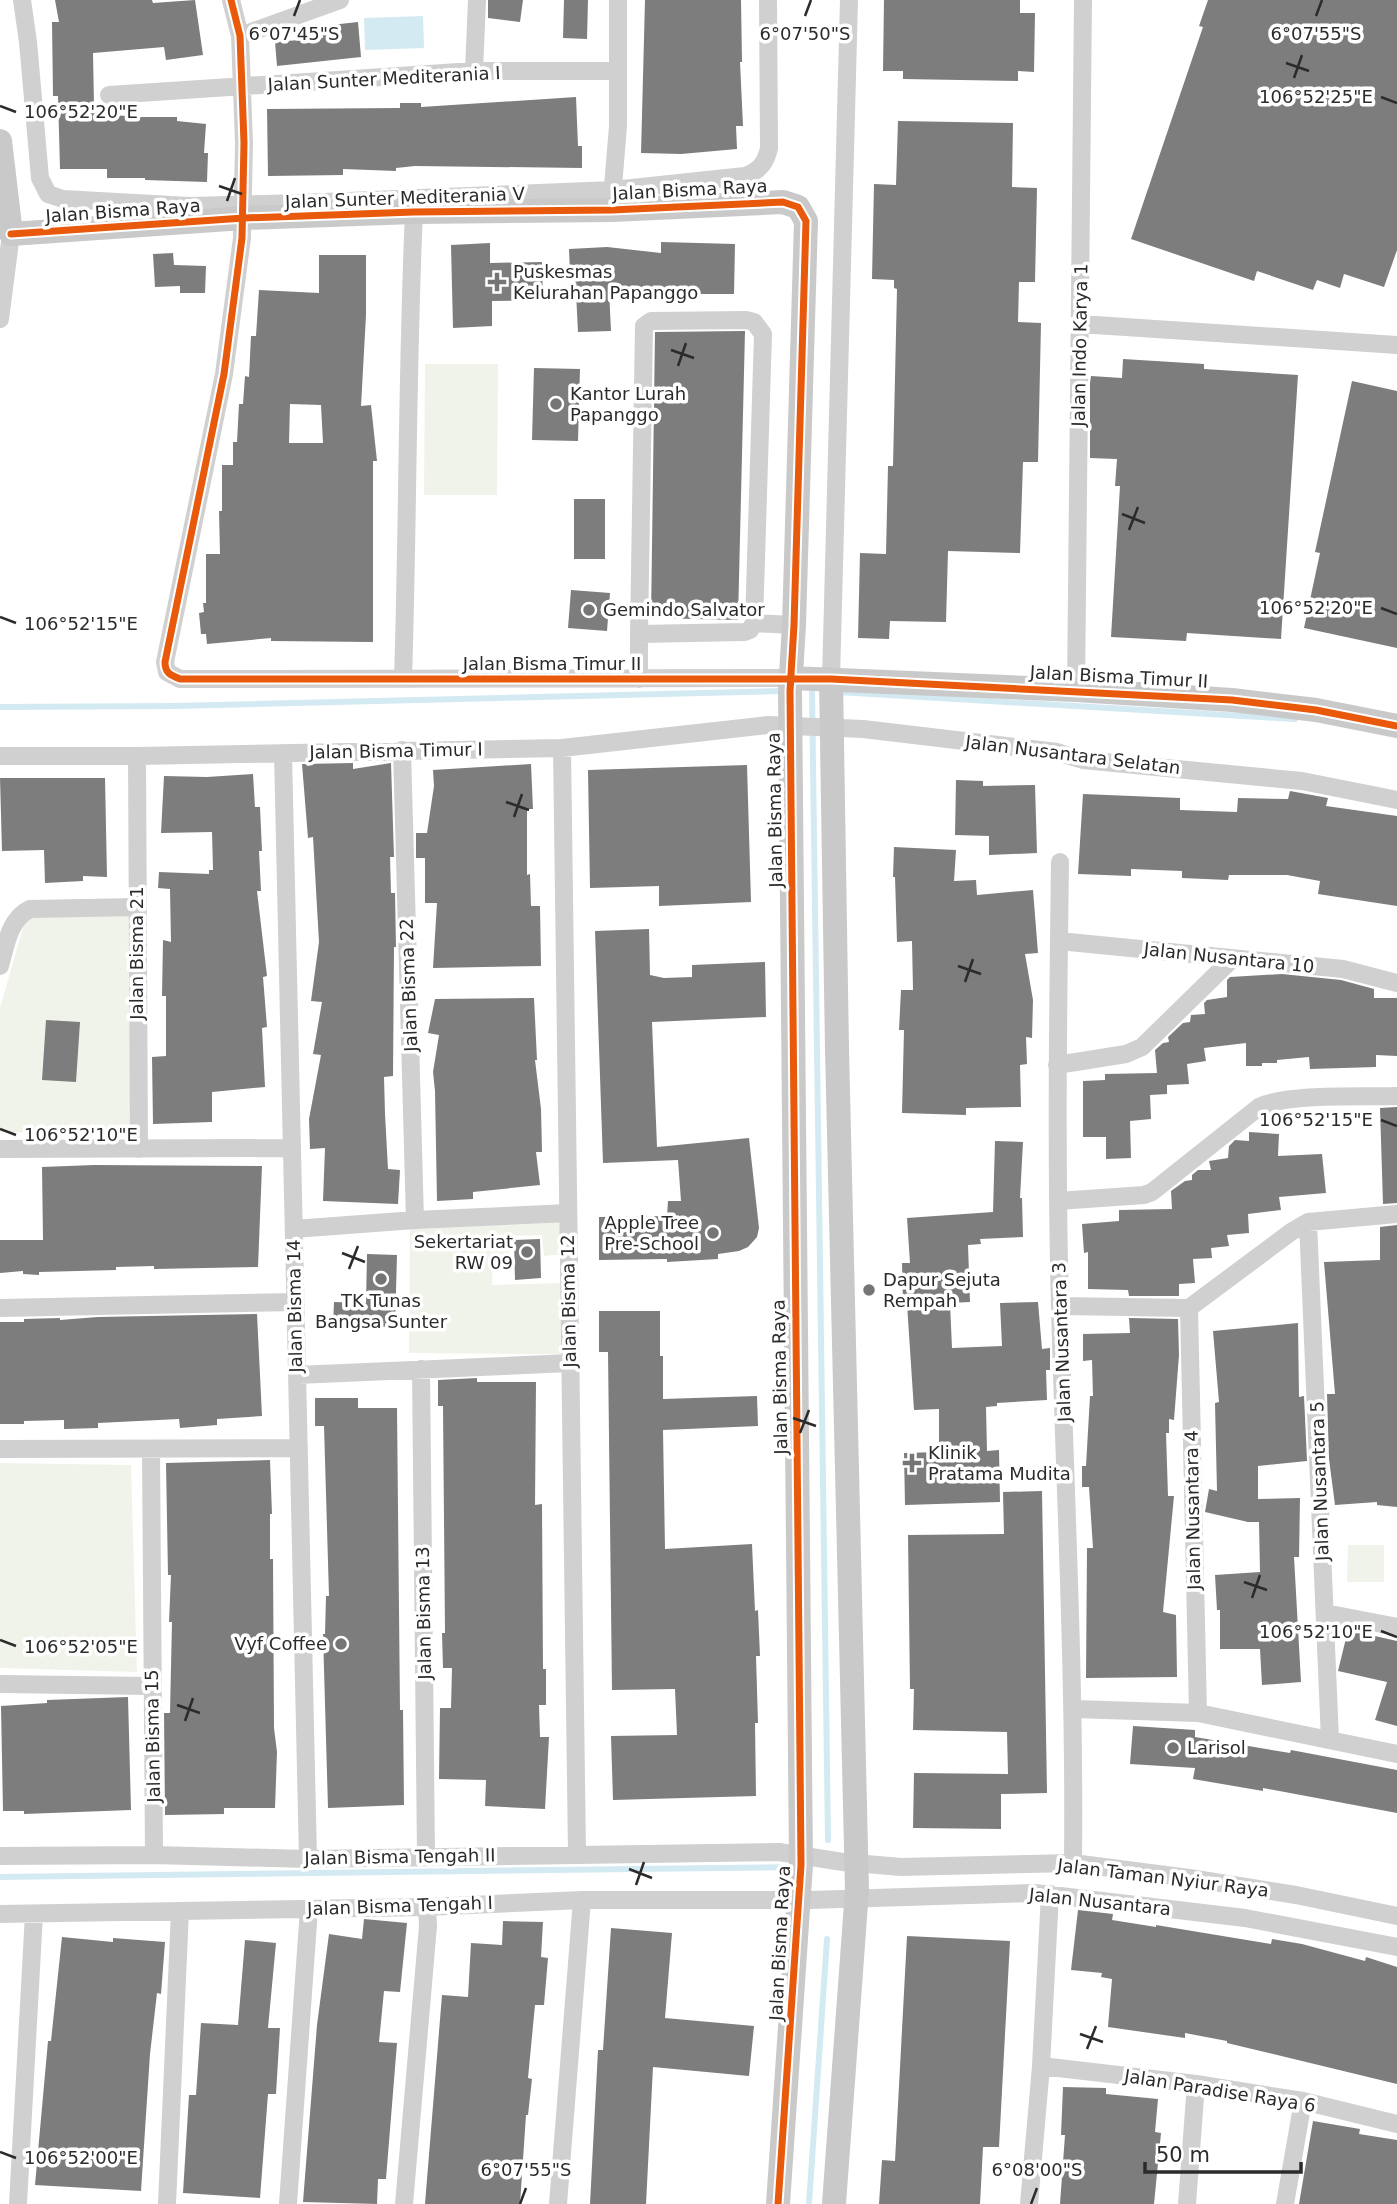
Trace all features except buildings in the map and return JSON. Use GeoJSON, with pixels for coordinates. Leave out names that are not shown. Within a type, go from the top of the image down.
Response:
{"type":"FeatureCollection","features":[{"type":"Feature","properties":{"kind":"street","name":"Jalan Sunter Mediterania V"},"geometry":{"type":"LineString","coordinates":[[22,0],[40,178],[48,194],[57,199],[244,211],[613,200],[745,176],[760,168],[769,148],[768,0]]}},
{"type":"Feature","properties":{"kind":"street"},"geometry":{"type":"LineString","coordinates":[[231,0],[240,36],[244,211]]}},
{"type":"Feature","properties":{"kind":"street"},"geometry":{"type":"LineString","coordinates":[[240,36],[340,0]]}},
{"type":"Feature","properties":{"kind":"street"},"geometry":{"type":"LineString","coordinates":[[474,71],[477,0]]}},
{"type":"Feature","properties":{"kind":"street"},"geometry":{"type":"LineString","coordinates":[[613,200],[618,126],[618,0]]}},
{"type":"Feature","properties":{"kind":"street"},"geometry":{"type":"LineString","coordinates":[[834,2204],[857,1880],[829,725],[849,0]]}},
{"type":"Feature","properties":{"kind":"street","name":"Jalan Indo Karya 1"},"geometry":{"type":"LineString","coordinates":[[1076,690],[1083,0]]}},
{"type":"Feature","properties":{"kind":"street","name":"Jalan Sunter Mediterania I"},"geometry":{"type":"LineString","coordinates":[[109,95],[474,71],[617,71]]}},
{"type":"Feature","properties":{"kind":"street"},"geometry":{"type":"LineString","coordinates":[[0,141],[11,234],[0,318]]}},
{"type":"Feature","properties":{"kind":"street","name":"Jalan Bisma Raya"},"geometry":{"type":"LineString","coordinates":[[11,234],[244,211],[414,212],[613,200],[783,202],[798,207],[806,221],[790,685],[793,722],[801,1877],[778,2204]]}},
{"type":"Feature","properties":{"kind":"street","name":"Jalan Bisma Timur II"},"geometry":{"type":"LineString","coordinates":[[244,211],[224,374],[165,668],[170,675],[180,678],[639,679],[790,685],[831,682],[1076,690],[1232,700],[1316,710],[1397,726]]}},
{"type":"Feature","properties":{"kind":"street"},"geometry":{"type":"LineString","coordinates":[[403,679],[408,355],[414,212]]}},
{"type":"Feature","properties":{"kind":"street"},"geometry":{"type":"LineString","coordinates":[[639,634],[745,632],[750,630],[754,623],[762,334],[754,322],[651,321],[645,324],[643,330],[639,634],[639,679]]}},
{"type":"Feature","properties":{"kind":"street"},"geometry":{"type":"LineString","coordinates":[[1080,324],[1397,345]]}},
{"type":"Feature","properties":{"kind":"street"},"geometry":{"type":"LineString","coordinates":[[754,623],[794,625]]}},
{"type":"Feature","properties":{"kind":"street","name":"Jalan Nusantara Selatan"},"geometry":{"type":"LineString","coordinates":[[793,722],[1057,752],[1083,760],[1302,781],[1397,800]]}},
{"type":"Feature","properties":{"kind":"street","name":"Jalan Bisma Timur I"},"geometry":{"type":"LineString","coordinates":[[0,756],[562,748],[793,722]]}},
{"type":"Feature","properties":{"kind":"street","name":"Jalan Bisma 12"},"geometry":{"type":"LineString","coordinates":[[562,748],[577,1854]]}},
{"type":"Feature","properties":{"kind":"street","name":"Jalan Bisma 22"},"geometry":{"type":"LineString","coordinates":[[402,750],[415,1220]]}},
{"type":"Feature","properties":{"kind":"street","name":"Jalan Bisma 14"},"geometry":{"type":"LineString","coordinates":[[283,753],[309,1859]]}},
{"type":"Feature","properties":{"kind":"street","name":"Jalan Bisma 21"},"geometry":{"type":"LineString","coordinates":[[136,756],[139,1149]]}},
{"type":"Feature","properties":{"kind":"street","name":"Jalan Nusantara 3"},"geometry":{"type":"LineString","coordinates":[[1060,862],[1058,1200],[1074,1709],[1073,1863]]}},
{"type":"Feature","properties":{"kind":"street"},"geometry":{"type":"LineString","coordinates":[[0,966],[13,924],[30,909],[137,907]]}},
{"type":"Feature","properties":{"kind":"street","name":"Jalan Nusantara 10"},"geometry":{"type":"LineString","coordinates":[[1059,942],[1354,971],[1397,983]]}},
{"type":"Feature","properties":{"kind":"street"},"geometry":{"type":"LineString","coordinates":[[1057,1065],[1126,1054],[1142,1047],[1232,959]]}},
{"type":"Feature","properties":{"kind":"street"},"geometry":{"type":"LineString","coordinates":[[1058,1200],[1144,1195],[1152,1192],[1259,1107],[1269,1102],[1397,1096]]}},
{"type":"Feature","properties":{"kind":"street"},"geometry":{"type":"LineString","coordinates":[[0,1149],[292,1148]]}},
{"type":"Feature","properties":{"kind":"street"},"geometry":{"type":"LineString","coordinates":[[294,1229],[568,1213]]}},
{"type":"Feature","properties":{"kind":"street"},"geometry":{"type":"LineString","coordinates":[[1060,1306],[1189,1308],[1308,1222],[1397,1214]]}},
{"type":"Feature","properties":{"kind":"street","name":"Jalan Nusantara 5"},"geometry":{"type":"LineString","coordinates":[[1308,1222],[1330,1740]]}},
{"type":"Feature","properties":{"kind":"street"},"geometry":{"type":"LineString","coordinates":[[0,1308],[296,1302]]}},
{"type":"Feature","properties":{"kind":"street","name":"Jalan Nusantara 4"},"geometry":{"type":"LineString","coordinates":[[1189,1308],[1198,1713]]}},
{"type":"Feature","properties":{"kind":"street"},"geometry":{"type":"LineString","coordinates":[[297,1375],[570,1363]]}},
{"type":"Feature","properties":{"kind":"street","name":"Jalan Bisma 13"},"geometry":{"type":"LineString","coordinates":[[421,1369],[426,1857]]}},
{"type":"Feature","properties":{"kind":"street"},"geometry":{"type":"LineString","coordinates":[[0,1449],[299,1448]]}},
{"type":"Feature","properties":{"kind":"street","name":"Jalan Bisma 15"},"geometry":{"type":"LineString","coordinates":[[150,1450],[154,1855]]}},
{"type":"Feature","properties":{"kind":"street"},"geometry":{"type":"LineString","coordinates":[[1325,1613],[1397,1627]]}},
{"type":"Feature","properties":{"kind":"street"},"geometry":{"type":"LineString","coordinates":[[0,1684],[152,1686]]}},
{"type":"Feature","properties":{"kind":"street"},"geometry":{"type":"LineString","coordinates":[[1074,1709],[1198,1713],[1397,1754]]}},
{"type":"Feature","properties":{"kind":"street","name":"Jalan Bisma Tengah II"},"geometry":{"type":"LineString","coordinates":[[0,1856],[154,1855],[309,1859],[779,1853],[801,1877]]}},
{"type":"Feature","properties":{"kind":"street","name":"Jalan Taman Nyiur Raya"},"geometry":{"type":"LineString","coordinates":[[801,1877],[857,1880],[901,1867],[1073,1863],[1202,1880],[1397,1916]]}},
{"type":"Feature","properties":{"kind":"street","name":"Jalan Nusantara"},"geometry":{"type":"LineString","coordinates":[[801,1877],[1050,1894],[1245,1919],[1397,1947]]}},
{"type":"Feature","properties":{"kind":"street","name":"Jalan Bisma Tengah I"},"geometry":{"type":"LineString","coordinates":[[0,1914],[428,1907],[582,1900],[801,1877]]}},
{"type":"Feature","properties":{"kind":"street"},"geometry":{"type":"LineString","coordinates":[[1029,2204],[1041,2066],[1050,1894]]}},
{"type":"Feature","properties":{"kind":"street"},"geometry":{"type":"LineString","coordinates":[[558,2204],[582,1900]]}},
{"type":"Feature","properties":{"kind":"street"},"geometry":{"type":"LineString","coordinates":[[404,2204],[428,1907]]}},
{"type":"Feature","properties":{"kind":"street"},"geometry":{"type":"LineString","coordinates":[[288,2204],[309,1909]]}},
{"type":"Feature","properties":{"kind":"street"},"geometry":{"type":"LineString","coordinates":[[167,2204],[180,1911]]}},
{"type":"Feature","properties":{"kind":"street"},"geometry":{"type":"LineString","coordinates":[[18,2204],[34,1914]]}},
{"type":"Feature","properties":{"kind":"street","name":"Jalan Paradise Raya 6"},"geometry":{"type":"LineString","coordinates":[[1041,2066],[1196,2084],[1303,2101],[1397,2124]]}},
{"type":"Feature","properties":{"kind":"street"},"geometry":{"type":"LineString","coordinates":[[1187,2204],[1196,2084]]}},
{"type":"Feature","properties":{"kind":"street"},"geometry":{"type":"LineString","coordinates":[[1285,2204],[1303,2101]]}},
{"type":"Feature","properties":{"kind":"shaded area"},"geometry":{"type":"Polygon","coordinates":[[[425,364],[498,364],[497,495],[424,495],[425,364]]]}},
{"type":"Feature","properties":{"kind":"shaded area"},"geometry":{"type":"Polygon","coordinates":[[[129,913],[133,1135],[0,1132],[0,1008],[26,917],[129,913]]]}},
{"type":"Feature","properties":{"kind":"shaded area"},"geometry":{"type":"Polygon","coordinates":[[[562,1217],[564,1254],[544,1256],[542,1235],[510,1236],[509,1261],[493,1260],[492,1285],[565,1283],[567,1354],[409,1353],[410,1223],[562,1217]]]}},
{"type":"Feature","properties":{"kind":"shaded area"},"geometry":{"type":"Polygon","coordinates":[[[0,1463],[131,1465],[137,1672],[0,1668],[0,1463]]]}},
{"type":"Feature","properties":{"kind":"shaded area"},"geometry":{"type":"Polygon","coordinates":[[[1348,1545],[1384,1545],[1384,1582],[1347,1582],[1348,1545]]]}},
{"type":"Feature","properties":{"kind":"water"},"geometry":{"type":"Polygon","coordinates":[[[423,16],[424,48],[365,50],[364,18],[423,16]]]}},
{"type":"Feature","properties":{"kind":"waterway"},"geometry":{"type":"LineString","coordinates":[[0,707],[175,706],[785,691]]}},
{"type":"Feature","properties":{"kind":"waterway"},"geometry":{"type":"LineString","coordinates":[[812,691],[828,1840]]}},
{"type":"Feature","properties":{"kind":"waterway"},"geometry":{"type":"LineString","coordinates":[[838,692],[1295,719]]}},
{"type":"Feature","properties":{"kind":"waterway"},"geometry":{"type":"LineString","coordinates":[[0,1877],[796,1867]]}},
{"type":"Feature","properties":{"kind":"waterway"},"geometry":{"type":"LineString","coordinates":[[809,2204],[827,1939]]}},
{"type":"Feature","properties":{"kind":"cycle path"},"geometry":{"type":"LineString","coordinates":[[231,0],[240,36],[244,143],[242,238],[224,374],[165,662],[171,675],[180,679],[831,679],[1232,700],[1316,710],[1397,726]]}},
{"type":"Feature","properties":{"kind":"cycle path"},"geometry":{"type":"LineString","coordinates":[[11,234],[244,218],[414,212],[612,210],[783,202],[798,207],[806,221],[790,691],[801,1865],[778,2204]]}},
{"type":"Feature","properties":{"kind":"place","name":"Puskesmas Kelurahan Papanggo"},"geometry":{"type":"Point","coordinates":[497,282]}},
{"type":"Feature","properties":{"kind":"place","name":"Kantor Lurah Papanggo"},"geometry":{"type":"Point","coordinates":[556,404]}},
{"type":"Feature","properties":{"kind":"place","name":"Gemindo Salvator"},"geometry":{"type":"Point","coordinates":[589,610]}},
{"type":"Feature","properties":{"kind":"place","name":"Apple Tree Pre-School"},"geometry":{"type":"Point","coordinates":[713,1233]}},
{"type":"Feature","properties":{"kind":"place","name":"Sekertariat RW 09"},"geometry":{"type":"Point","coordinates":[527,1252]}},
{"type":"Feature","properties":{"kind":"place","name":"TK Tunas Bangsa Sunter"},"geometry":{"type":"Point","coordinates":[381,1279]}},
{"type":"Feature","properties":{"kind":"place","name":"Dapur Sejuta Rempah"},"geometry":{"type":"Point","coordinates":[869,1290]}},
{"type":"Feature","properties":{"kind":"place","name":"Klinik Pratama Mudita"},"geometry":{"type":"Point","coordinates":[912,1463]}},
{"type":"Feature","properties":{"kind":"place","name":"Vyf Coffee"},"geometry":{"type":"Point","coordinates":[341,1644]}},
{"type":"Feature","properties":{"kind":"place","name":"Larisol"},"geometry":{"type":"Point","coordinates":[1173,1748]}}]}
